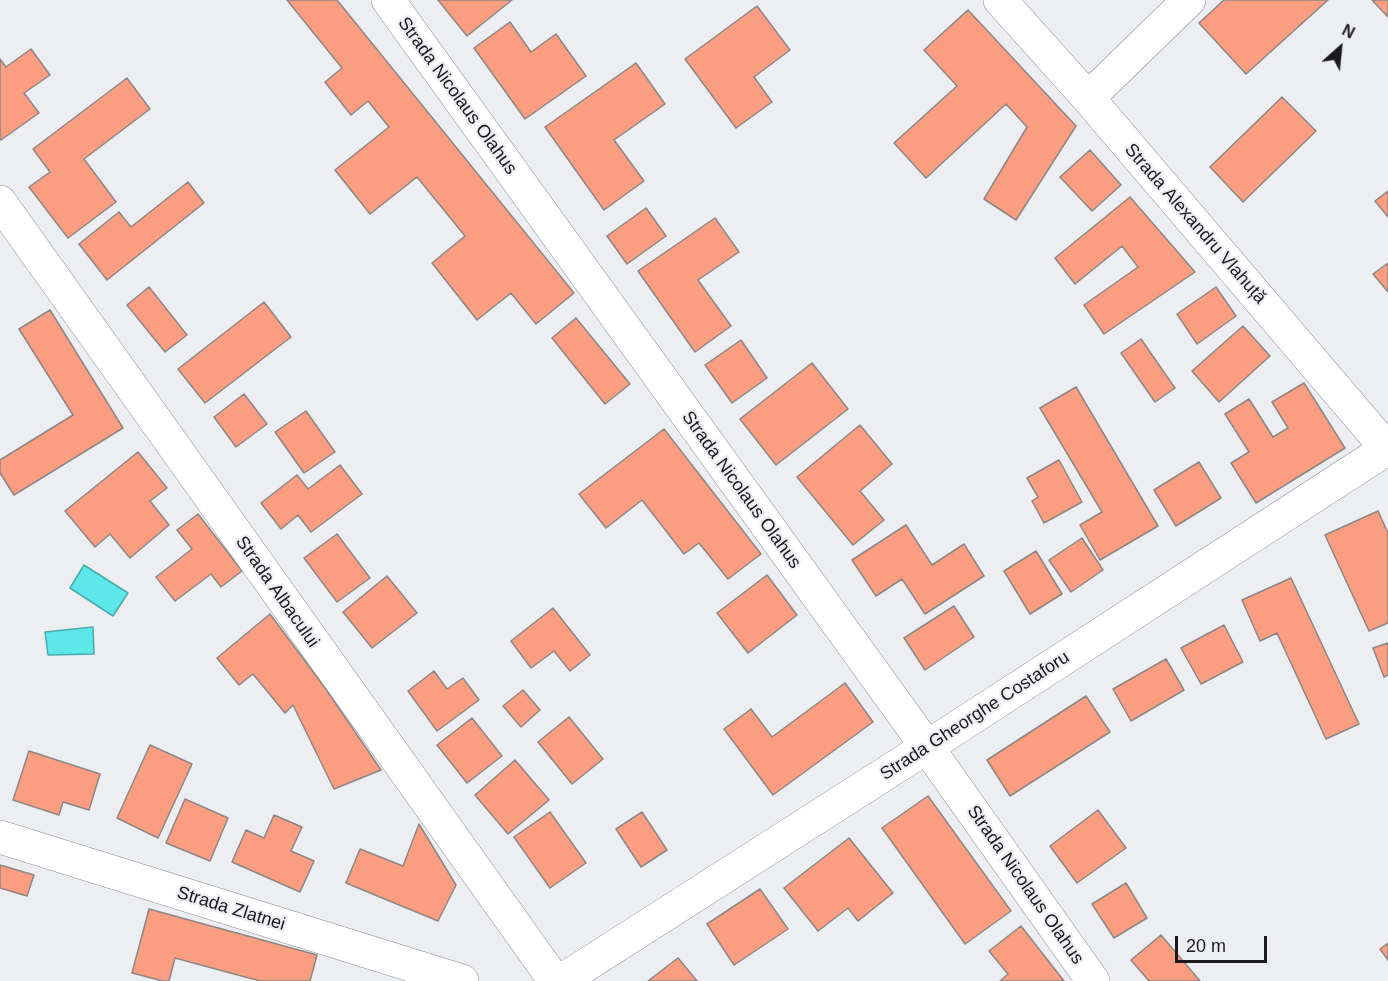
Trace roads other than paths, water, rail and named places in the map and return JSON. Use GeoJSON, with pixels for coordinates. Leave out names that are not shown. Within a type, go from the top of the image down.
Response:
{"type":"FeatureCollection","features":[{"type":"Feature","properties":{"kind":"street","name":"Strada Nicolaus Olahus"},"geometry":{"type":"LineString","coordinates":[[388,0],[1093,981]]}},
{"type":"Feature","properties":{"kind":"street","name":"Strada Alexandru Vlahuță"},"geometry":{"type":"LineString","coordinates":[[1000,0],[1088,98],[1388,449]]}},
{"type":"Feature","properties":{"kind":"street"},"geometry":{"type":"LineString","coordinates":[[1088,98],[1189,0]]}},
{"type":"Feature","properties":{"kind":"street","name":"Strada Albacului"},"geometry":{"type":"LineString","coordinates":[[0,202],[555,981]]}},
{"type":"Feature","properties":{"kind":"street","name":"Strada Gheorghe Costaforu"},"geometry":{"type":"LineString","coordinates":[[561,981],[1388,449]]}},
{"type":"Feature","properties":{"kind":"street","name":"Strada Zlatnei"},"geometry":{"type":"LineString","coordinates":[[0,837],[462,981]]}},
{"type":"Feature","properties":{"kind":"water"},"geometry":{"type":"Polygon","coordinates":[[[84,565],[128,593],[113,616],[70,588],[84,565]]]}},
{"type":"Feature","properties":{"kind":"water"},"geometry":{"type":"Polygon","coordinates":[[[93,627],[94,654],[48,655],[45,632],[93,627]]]}}]}
